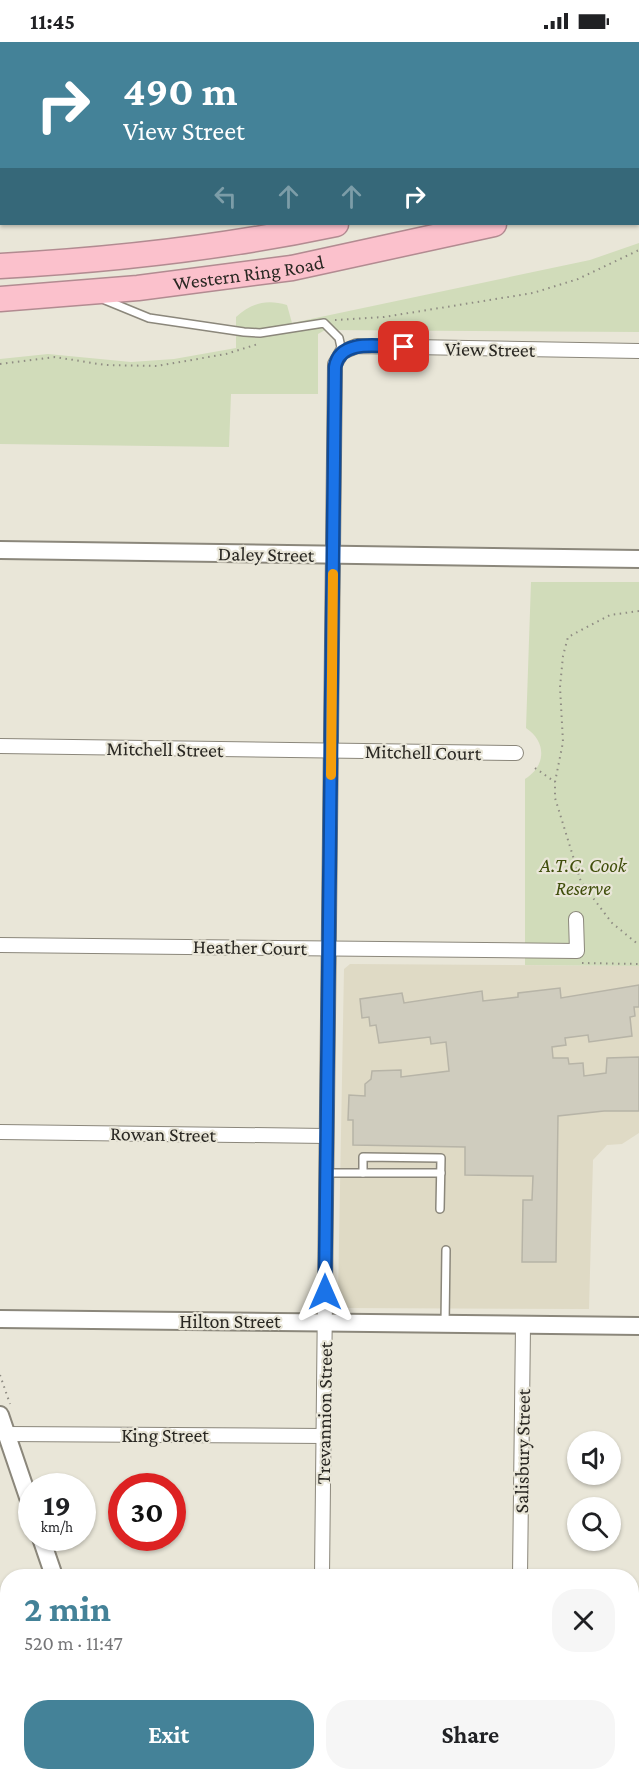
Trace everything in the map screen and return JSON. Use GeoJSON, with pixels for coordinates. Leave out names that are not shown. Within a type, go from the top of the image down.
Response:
{"type":"FeatureCollection","features":[{"type":"Feature","properties":{"kind":"highway","name":"Western Ring Road"},"geometry":{"type":"LineString","coordinates":[[0,266],[64,262],[193,247],[330,225]]}},
{"type":"Feature","properties":{"kind":"highway","name":"Western Ring Road"},"geometry":{"type":"LineString","coordinates":[[0,299],[86,293],[292,268],[489,225]]}},
{"type":"Feature","properties":{"kind":"street","name":"View Street"},"geometry":{"type":"LineString","coordinates":[[342,352],[357,346],[639,351]]}},
{"type":"Feature","properties":{"kind":"street","name":"Trevannion Street"},"geometry":{"type":"LineString","coordinates":[[322,1569],[335,367],[342,352]]}},
{"type":"Feature","properties":{"kind":"street","name":"Daley Street"},"geometry":{"type":"LineString","coordinates":[[0,550],[639,559]]}},
{"type":"Feature","properties":{"kind":"street","name":"Mitchell Street"},"geometry":{"type":"LineString","coordinates":[[0,746],[331,751]]}},
{"type":"Feature","properties":{"kind":"street","name":"Mitchell Court"},"geometry":{"type":"LineString","coordinates":[[331,751],[516,753]]}},
{"type":"Feature","properties":{"kind":"street","name":"Heather Court"},"geometry":{"type":"LineString","coordinates":[[0,945],[577,951],[576,919]]}},
{"type":"Feature","properties":{"kind":"street","name":"Rowan Street"},"geometry":{"type":"LineString","coordinates":[[0,1132],[326,1136]]}},
{"type":"Feature","properties":{"kind":"street","name":"Hilton Street"},"geometry":{"type":"LineString","coordinates":[[0,1319],[639,1326]]}},
{"type":"Feature","properties":{"kind":"street","name":"Salisbury Street"},"geometry":{"type":"LineString","coordinates":[[520,1569],[523,1325]]}},
{"type":"Feature","properties":{"kind":"street"},"geometry":{"type":"LineString","coordinates":[[0,1416],[20,1473]]}},
{"type":"Feature","properties":{"kind":"street","name":"King Street"},"geometry":{"type":"LineString","coordinates":[[6,1434],[324,1436]]}},
{"type":"Feature","properties":{"kind":"street"},"geometry":{"type":"LineString","coordinates":[[45,1551],[52,1569]]}},
{"type":"Feature","properties":{"kind":"lane"},"geometry":{"type":"LineString","coordinates":[[86,293],[149,318],[244,332],[260,333],[324,323],[339,338],[342,352]]}},
{"type":"Feature","properties":{"kind":"lane"},"geometry":{"type":"LineString","coordinates":[[363,1173],[363,1157],[441,1158],[440,1209]]}},
{"type":"Feature","properties":{"kind":"lane"},"geometry":{"type":"LineString","coordinates":[[326,1173],[441,1173]]}},
{"type":"Feature","properties":{"kind":"lane"},"geometry":{"type":"LineString","coordinates":[[445,1324],[446,1250]]}},
{"type":"Feature","properties":{"kind":"path"},"geometry":{"type":"LineString","coordinates":[[639,611],[610,615],[568,637],[563,656],[560,687],[563,742],[555,782],[555,798],[581,882],[612,923],[639,945]]}},
{"type":"Feature","properties":{"kind":"path"},"geometry":{"type":"LineString","coordinates":[[535,768],[555,782]]}},
{"type":"Feature","properties":{"kind":"path"},"geometry":{"type":"LineString","coordinates":[[573,963],[639,964]]}},
{"type":"Feature","properties":{"kind":"shaded area"},"geometry":{"type":"Polygon","coordinates":[[[350,964],[639,966],[639,1133],[622,1144],[607,1145],[593,1160],[589,1309],[346,1308],[338,1298],[344,969],[350,964]]]}},
{"type":"Feature","properties":{"kind":"green space"},"geometry":{"type":"Polygon","coordinates":[[[639,243],[639,332],[325,330],[318,334],[318,394],[231,394],[229,447],[0,444],[0,359],[48,354],[131,362],[174,359],[236,348],[236,317],[254,305],[272,302],[287,305],[292,323],[590,260],[639,243]]]}},
{"type":"Feature","properties":{"kind":"green space","name":"A.T.C. Cook Reserve"},"geometry":{"type":"Polygon","coordinates":[[[531,582],[639,582],[639,966],[525,965],[525,779],[537,768],[541,754],[538,740],[526,728],[531,582]]]}},
{"type":"Feature","properties":{"kind":"building"},"geometry":{"type":"Polygon","coordinates":[[[639,985],[639,1007],[634,1007],[635,1016],[630,1017],[632,1036],[589,1042],[588,1035],[565,1038],[566,1045],[552,1047],[553,1058],[568,1058],[569,1064],[583,1063],[584,1076],[606,1073],[607,1058],[639,1057],[639,1111],[604,1111],[558,1116],[556,1262],[522,1262],[523,1200],[532,1200],[533,1176],[465,1175],[465,1147],[353,1145],[353,1120],[348,1120],[349,1095],[365,1096],[365,1084],[371,1079],[372,1071],[401,1070],[401,1077],[449,1071],[446,1042],[431,1044],[430,1037],[379,1043],[376,1025],[370,1026],[369,1017],[362,1018],[360,999],[402,993],[404,1003],[482,991],[483,1001],[518,997],[518,993],[560,988],[561,998],[639,985]]]}},
{"type":"Feature","properties":{"kind":"slow traffic"},"geometry":{"type":"LineString","coordinates":[[331,775],[333,574]]}},
{"type":"Feature","properties":{"kind":"route"},"geometry":{"type":"LineString","coordinates":[[325,1292],[335,367],[340,354],[353,347],[404,347]]}}]}
